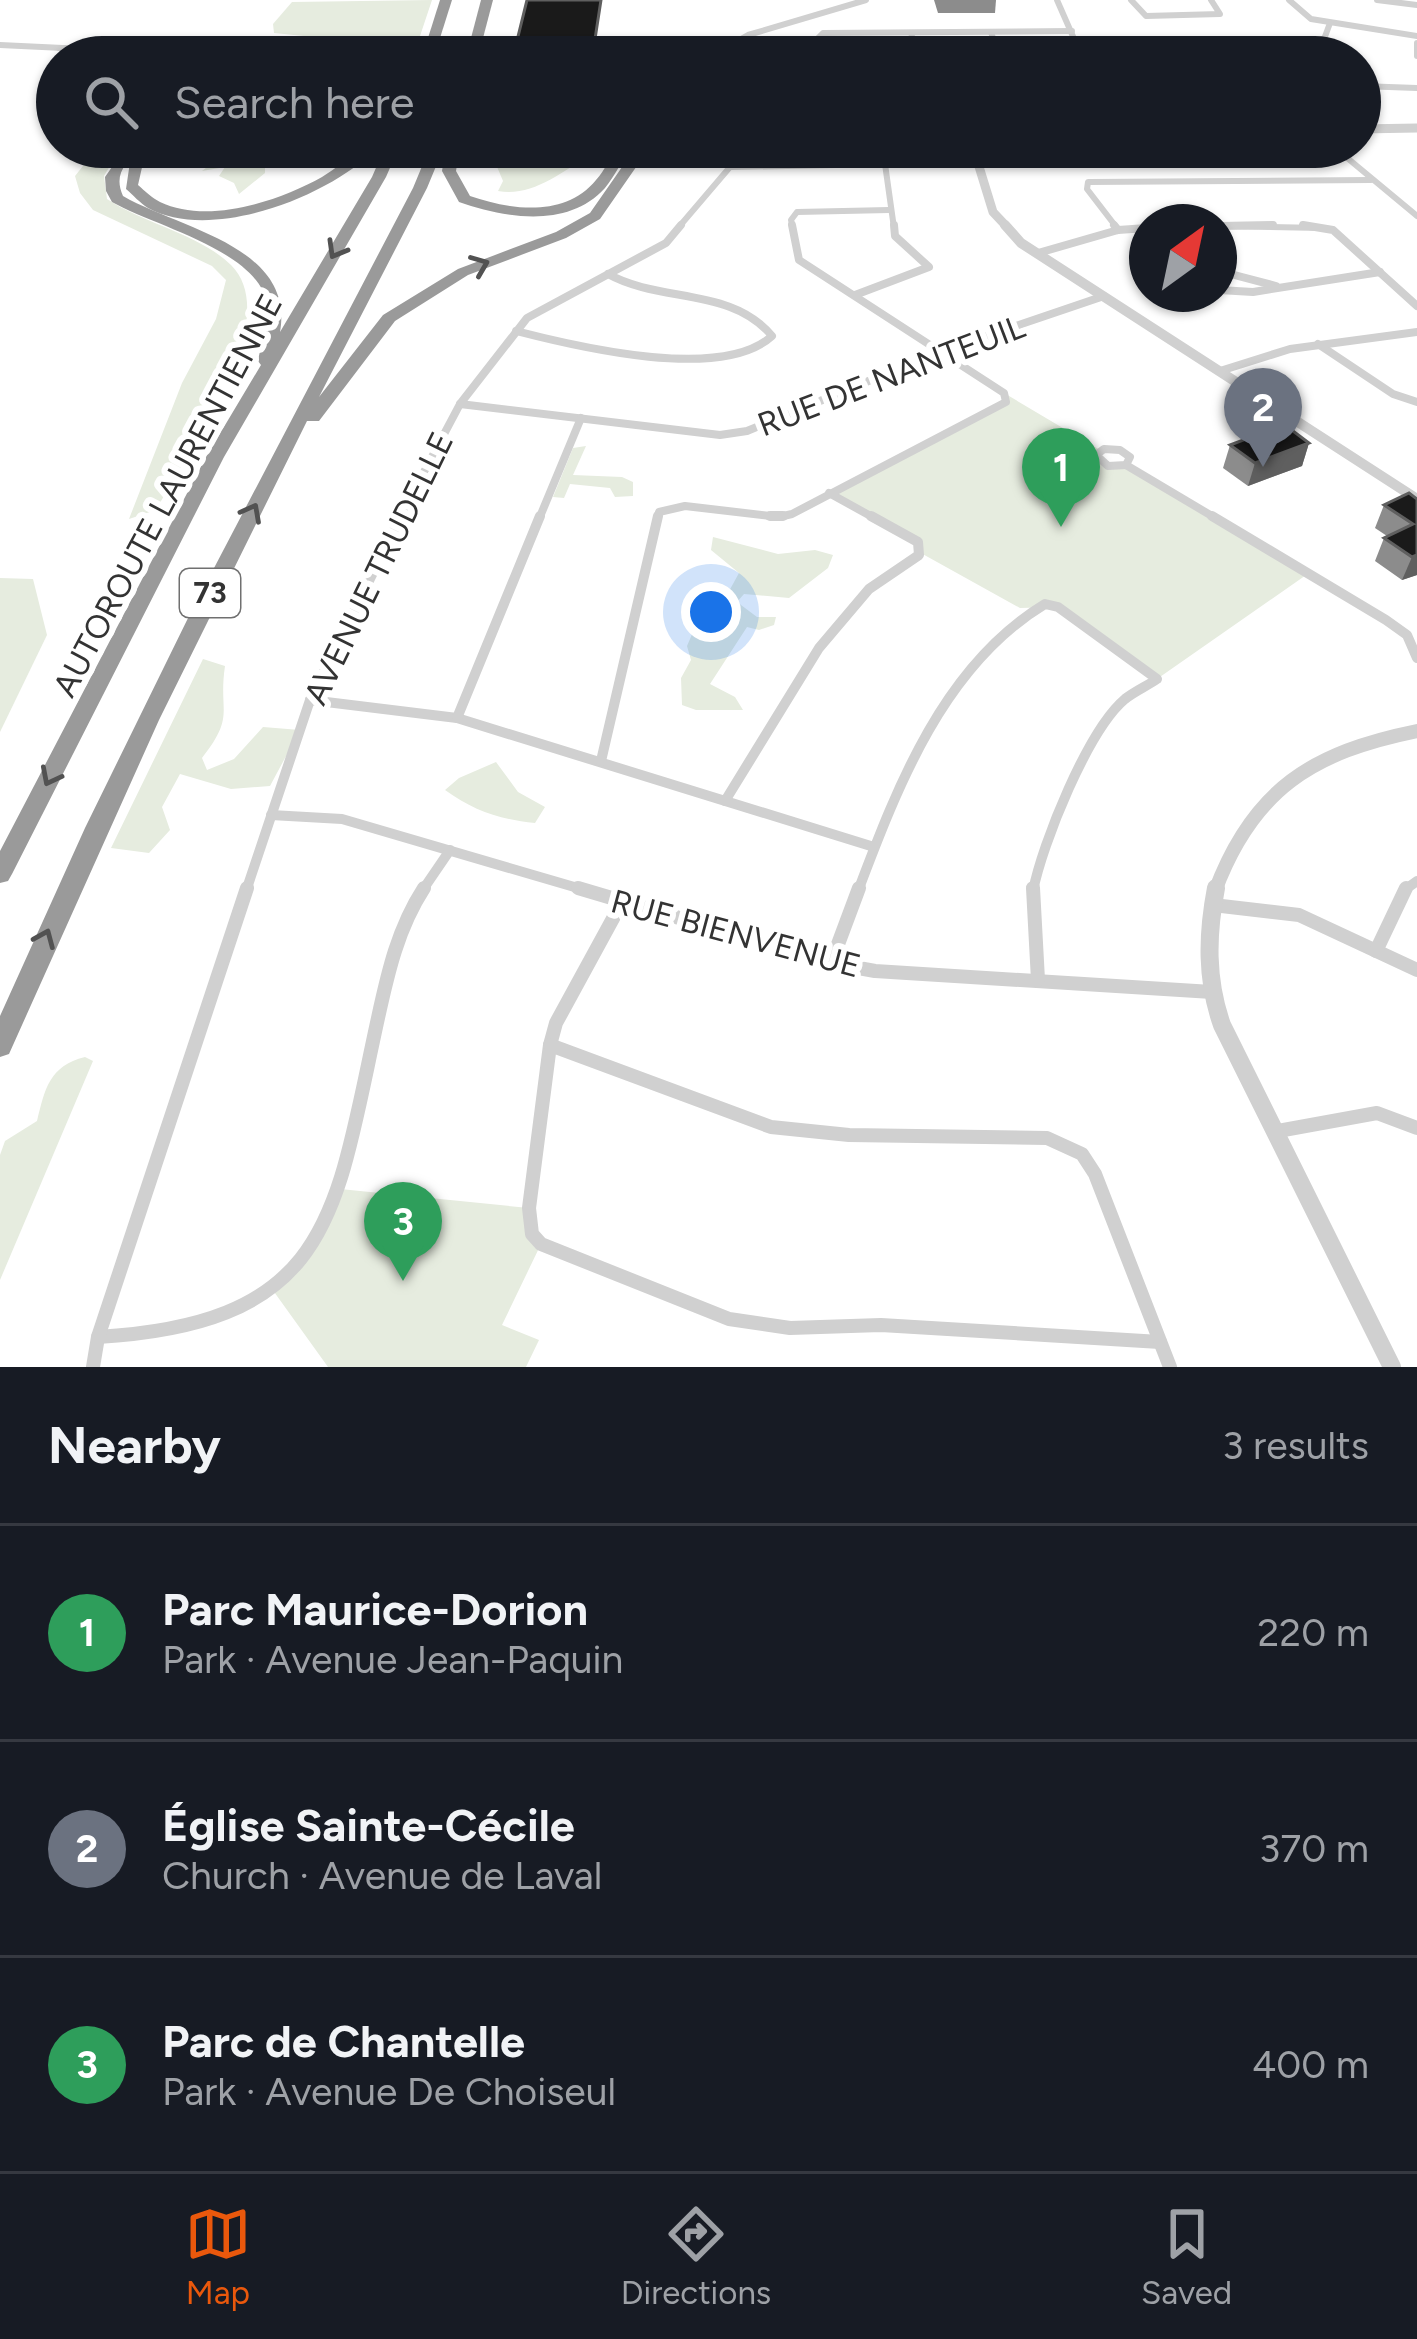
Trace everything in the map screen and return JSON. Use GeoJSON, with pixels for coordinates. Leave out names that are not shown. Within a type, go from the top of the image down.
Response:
{"type":"FeatureCollection","features":[{"type":"Feature","properties":{"kind":"highway"},"geometry":{"type":"LineString","coordinates":[[435,36],[446,0]]}},
{"type":"Feature","properties":{"kind":"highway"},"geometry":{"type":"LineString","coordinates":[[478,36],[487,0]]}},
{"type":"Feature","properties":{"kind":"highway"},"geometry":{"type":"LineString","coordinates":[[117,168],[110,188],[116,199],[242,259],[263,279],[275,303],[264,372]]}},
{"type":"Feature","properties":{"kind":"highway"},"geometry":{"type":"LineString","coordinates":[[135,168],[131,186],[138,196],[165,208],[220,213],[305,192],[346,168]]}},
{"type":"Feature","properties":{"kind":"highway","name":"AUTOROUTE LAURENTIENNE"},"geometry":{"type":"LineString","coordinates":[[0,874],[214,457],[380,168]]}},
{"type":"Feature","properties":{"kind":"highway","name":"73"},"geometry":{"type":"LineString","coordinates":[[0,1046],[57,909],[426,168]]}},
{"type":"Feature","properties":{"kind":"highway"},"geometry":{"type":"LineString","coordinates":[[450,168],[464,199],[512,212],[537,212],[582,199],[616,168]]}},
{"type":"Feature","properties":{"kind":"highway"},"geometry":{"type":"LineString","coordinates":[[280,460],[389,318],[463,272],[561,235],[596,216],[622,168]]}},
{"type":"Feature","properties":{"kind":"street"},"geometry":{"type":"LineString","coordinates":[[746,36],[866,0]]}},
{"type":"Feature","properties":{"kind":"street"},"geometry":{"type":"LineString","coordinates":[[1057,0],[1074,36]]}},
{"type":"Feature","properties":{"kind":"street"},"geometry":{"type":"LineString","coordinates":[[1131,0],[1146,16],[1220,14],[1210,0]]}},
{"type":"Feature","properties":{"kind":"street"},"geometry":{"type":"LineString","coordinates":[[1288,0],[1305,16],[1417,40],[1417,56]]}},
{"type":"Feature","properties":{"kind":"street"},"geometry":{"type":"LineString","coordinates":[[1377,0],[1417,5]]}},
{"type":"Feature","properties":{"kind":"street"},"geometry":{"type":"LineString","coordinates":[[1325,36],[1330,22]]}},
{"type":"Feature","properties":{"kind":"street"},"geometry":{"type":"LineString","coordinates":[[815,36],[1072,31]]}},
{"type":"Feature","properties":{"kind":"street"},"geometry":{"type":"LineString","coordinates":[[991,32],[992,36]]}},
{"type":"Feature","properties":{"kind":"street"},"geometry":{"type":"LineString","coordinates":[[0,46],[36,47]]}},
{"type":"Feature","properties":{"kind":"street"},"geometry":{"type":"LineString","coordinates":[[1381,87],[1417,88]]}},
{"type":"Feature","properties":{"kind":"street"},"geometry":{"type":"LineString","coordinates":[[1381,133],[1417,132]]}},
{"type":"Feature","properties":{"kind":"street","name":"AVENUE TRUDELLE"},"geometry":{"type":"LineString","coordinates":[[93,1367],[98,1337],[310,700],[357,598],[460,404],[516,331],[538,309],[665,243],[728,168]]}},
{"type":"Feature","properties":{"kind":"street","name":"AVENUE TRUDELLE"},"geometry":{"type":"LineString","coordinates":[[885,168],[889,209]]}},
{"type":"Feature","properties":{"kind":"street"},"geometry":{"type":"LineString","coordinates":[[980,168],[1000,224],[1038,253],[1415,496]]}},
{"type":"Feature","properties":{"kind":"street"},"geometry":{"type":"LineString","coordinates":[[1358,168],[1417,216]]}},
{"type":"Feature","properties":{"kind":"street"},"geometry":{"type":"LineString","coordinates":[[1118,230],[1087,189],[1088,182],[1371,180]]}},
{"type":"Feature","properties":{"kind":"street"},"geometry":{"type":"LineString","coordinates":[[601,761],[659,512],[686,506],[779,518],[1006,402],[1004,393],[799,260],[791,220],[802,210],[889,209],[900,243],[929,267],[855,296]]}},
{"type":"Feature","properties":{"kind":"street"},"geometry":{"type":"LineString","coordinates":[[1237,226],[1324,227],[1340,235],[1417,306]]}},
{"type":"Feature","properties":{"kind":"street"},"geometry":{"type":"LineString","coordinates":[[1038,253],[1129,229]]}},
{"type":"Feature","properties":{"kind":"street"},"geometry":{"type":"LineString","coordinates":[[1237,289],[1380,272]]}},
{"type":"Feature","properties":{"kind":"street"},"geometry":{"type":"LineString","coordinates":[[516,331],[560,342],[705,362],[759,348],[772,337],[758,321],[731,307],[646,291],[608,274]]}},
{"type":"Feature","properties":{"kind":"street"},"geometry":{"type":"LineString","coordinates":[[1237,275],[1280,286]]}},
{"type":"Feature","properties":{"kind":"street","name":"RUE DE NANTEUIL"},"geometry":{"type":"LineString","coordinates":[[460,404],[720,435],[747,431],[939,352],[1104,296]]}},
{"type":"Feature","properties":{"kind":"street"},"geometry":{"type":"LineString","coordinates":[[1220,371],[1318,344],[1417,332]]}},
{"type":"Feature","properties":{"kind":"street"},"geometry":{"type":"LineString","coordinates":[[1318,344],[1393,394],[1417,402]]}},
{"type":"Feature","properties":{"kind":"street"},"geometry":{"type":"LineString","coordinates":[[457,718],[581,418]]}},
{"type":"Feature","properties":{"kind":"street"},"geometry":{"type":"LineString","coordinates":[[1126,465],[1386,620],[1407,635],[1417,658]]}},
{"type":"Feature","properties":{"kind":"street"},"geometry":{"type":"LineString","coordinates":[[725,801],[819,648],[869,589],[919,555],[918,542],[829,494]]}},
{"type":"Feature","properties":{"kind":"street"},"geometry":{"type":"LineString","coordinates":[[831,963],[874,847],[957,683],[994,638],[1038,606],[1058,607],[1157,679],[1124,700],[1108,718],[1050,828],[1033,889],[1038,980]]}},
{"type":"Feature","properties":{"kind":"street"},"geometry":{"type":"LineString","coordinates":[[310,700],[457,718],[874,847]]}},
{"type":"Feature","properties":{"kind":"street"},"geometry":{"type":"LineString","coordinates":[[1392,1367],[1239,1060],[1212,992],[1209,931],[1233,839],[1261,802],[1295,773],[1336,750],[1417,731]]}},
{"type":"Feature","properties":{"kind":"street","name":"RUE BIENVENUE"},"geometry":{"type":"LineString","coordinates":[[271,814],[342,819],[831,963],[875,971],[1212,992]]}},
{"type":"Feature","properties":{"kind":"street"},"geometry":{"type":"LineString","coordinates":[[98,1337],[164,1332],[237,1310],[272,1289],[312,1251],[328,1225],[340,1189],[393,952],[416,901],[450,850]]}},
{"type":"Feature","properties":{"kind":"street"},"geometry":{"type":"LineString","coordinates":[[1376,951],[1404,890],[1417,881]]}},
{"type":"Feature","properties":{"kind":"street"},"geometry":{"type":"LineString","coordinates":[[622,902],[556,1023],[550,1045],[530,1223],[532,1234],[554,1253],[729,1319],[790,1328],[881,1325],[1160,1342]]}},
{"type":"Feature","properties":{"kind":"street"},"geometry":{"type":"LineString","coordinates":[[1213,904],[1299,915],[1417,970]]}},
{"type":"Feature","properties":{"kind":"street"},"geometry":{"type":"LineString","coordinates":[[550,1045],[771,1127],[849,1135],[1027,1136],[1067,1144],[1082,1154],[1095,1174],[1170,1367]]}},
{"type":"Feature","properties":{"kind":"street"},"geometry":{"type":"LineString","coordinates":[[1278,1131],[1377,1113],[1417,1128]]}},
{"type":"Feature","properties":{"kind":"shaded area"},"geometry":{"type":"Polygon","coordinates":[[[432,0],[420,36],[274,33],[273,24],[292,2],[432,0]]]}},
{"type":"Feature","properties":{"kind":"shaded area"},"geometry":{"type":"Polygon","coordinates":[[[81,168],[109,168],[104,176],[107,199],[218,254],[245,289],[247,319],[225,388],[156,510],[129,519],[182,383],[216,319],[226,280],[212,266],[93,210],[75,176],[81,168]]]}},
{"type":"Feature","properties":{"kind":"shaded area"},"geometry":{"type":"Polygon","coordinates":[[[224,168],[265,168],[239,194],[234,183],[219,176],[224,168]]]}},
{"type":"Feature","properties":{"kind":"shaded area"},"geometry":{"type":"Polygon","coordinates":[[[498,168],[569,168],[522,190],[498,191],[503,181],[498,168]]]}},
{"type":"Feature","properties":{"kind":"shaded area"},"geometry":{"type":"Polygon","coordinates":[[[1004,393],[1100,450],[1098,460],[1126,465],[1309,573],[1157,679],[1058,607],[1020,608],[919,552],[918,541],[829,493],[1004,404],[1004,393]]]}},
{"type":"Feature","properties":{"kind":"shaded area"},"geometry":{"type":"Polygon","coordinates":[[[586,446],[573,475],[622,477],[633,482],[633,496],[615,497],[610,488],[570,484],[564,498],[553,497],[573,448],[586,446]]]}},
{"type":"Feature","properties":{"kind":"shaded area"},"geometry":{"type":"Polygon","coordinates":[[[713,537],[778,554],[815,550],[833,555],[828,568],[789,598],[744,594],[737,602],[757,617],[776,617],[774,625],[759,630],[747,627],[710,684],[735,697],[743,710],[696,710],[682,705],[681,678],[691,660],[687,646],[696,625],[688,622],[688,608],[730,606],[728,593],[739,573],[711,550],[713,537]]]}},
{"type":"Feature","properties":{"kind":"shaded area"},"geometry":{"type":"Polygon","coordinates":[[[0,578],[33,579],[47,635],[0,732],[0,578]]]}},
{"type":"Feature","properties":{"kind":"shaded area"},"geometry":{"type":"Polygon","coordinates":[[[203,659],[225,666],[222,722],[202,758],[207,770],[234,759],[263,727],[300,730],[270,786],[231,789],[180,774],[162,807],[170,830],[149,853],[111,848],[203,659]]]}},
{"type":"Feature","properties":{"kind":"shaded area"},"geometry":{"type":"Polygon","coordinates":[[[496,762],[518,792],[545,807],[535,823],[487,813],[445,790],[459,778],[496,762]]]}},
{"type":"Feature","properties":{"kind":"shaded area"},"geometry":{"type":"Polygon","coordinates":[[[85,1057],[93,1061],[0,1280],[0,1155],[5,1141],[37,1121],[56,1073],[85,1057]]]}},
{"type":"Feature","properties":{"kind":"shaded area"},"geometry":{"type":"Polygon","coordinates":[[[340,1189],[529,1208],[541,1244],[502,1325],[539,1340],[526,1367],[328,1367],[272,1289],[294,1272],[340,1189]]]}},
{"type":"Feature","properties":{"kind":"building"},"geometry":{"type":"Polygon","coordinates":[[[527,0],[601,0],[595,36],[518,36],[527,0]]]}},
{"type":"Feature","properties":{"kind":"building"},"geometry":{"type":"Polygon","coordinates":[[[1278,427],[1289,428],[1309,443],[1255,463],[1230,445],[1278,427]]]}},
{"type":"Feature","properties":{"kind":"building"},"geometry":{"type":"Polygon","coordinates":[[[1409,493],[1417,499],[1417,555],[1412,557],[1384,538],[1413,524],[1384,505],[1409,493]]]}},
{"type":"Feature","properties":{"kind":"place","name":"Église Sainte-Cécile"},"geometry":{"type":"Point","coordinates":[1263,467]}},
{"type":"Feature","properties":{"kind":"place","name":"Parc Maurice-Dorion"},"geometry":{"type":"Point","coordinates":[1061,527]}},
{"type":"Feature","properties":{"kind":"place","name":"Parc de Chantelle"},"geometry":{"type":"Point","coordinates":[403,1281]}}]}
